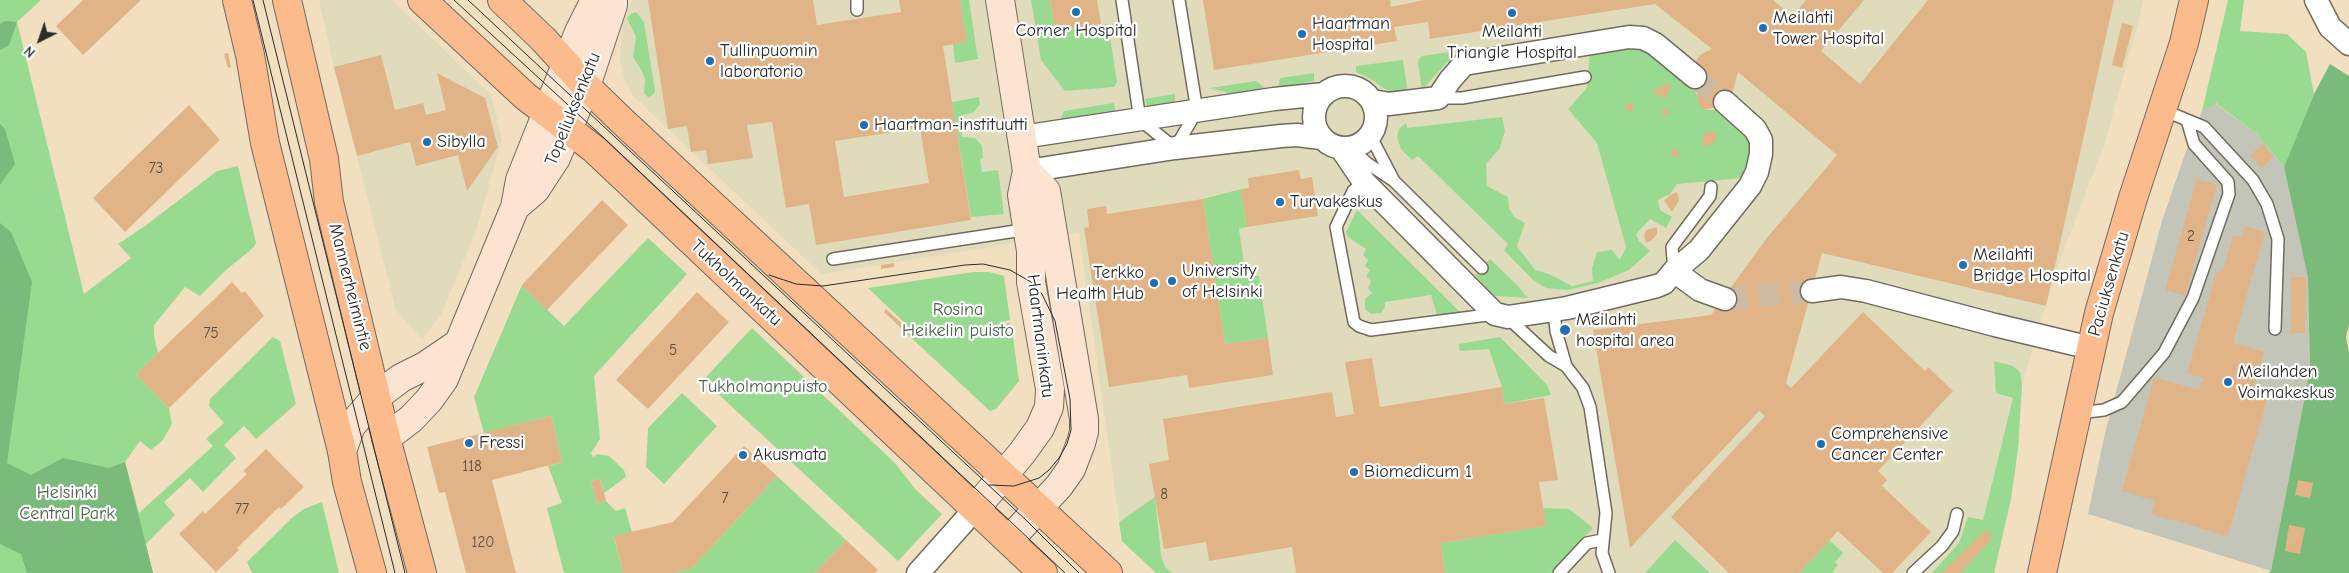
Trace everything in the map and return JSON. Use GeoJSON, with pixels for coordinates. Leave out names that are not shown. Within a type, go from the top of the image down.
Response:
{"type":"FeatureCollection","features":[{"type":"Feature","properties":{"kind":"main road"},"geometry":{"type":"LineString","coordinates":[[237,0],[250,54],[265,143],[342,452],[347,482],[372,573]]}},
{"type":"Feature","properties":{"kind":"main road","name":"Mannerheimintie"},"geometry":{"type":"LineString","coordinates":[[287,0],[324,159],[329,202],[386,438],[422,573]]}},
{"type":"Feature","properties":{"kind":"main road","name":"Tukholmankatu"},"geometry":{"type":"LineString","coordinates":[[422,0],[520,92],[569,128],[976,508],[1043,573]]}},
{"type":"Feature","properties":{"kind":"main road"},"geometry":{"type":"LineString","coordinates":[[502,0],[586,86],[1108,573]]}},
{"type":"Feature","properties":{"kind":"main road","name":"Topeliuksenkatu"},"geometry":{"type":"LineString","coordinates":[[386,438],[411,419],[429,400],[444,379],[515,207],[520,180],[547,112],[579,32],[595,0]]}},
{"type":"Feature","properties":{"kind":"main road","name":"Topeliuksenkatu"},"geometry":{"type":"LineString","coordinates":[[515,207],[535,190],[556,158],[586,86],[606,29],[613,0]]}},
{"type":"Feature","properties":{"kind":"main road","name":"Haartmaninkatu"},"geometry":{"type":"LineString","coordinates":[[1000,0],[1027,170],[1022,195],[1040,227],[1084,419],[1082,444],[1070,469],[1059,486],[1009,540]]}},
{"type":"Feature","properties":{"kind":"main road","name":"Paciuksenkatu"},"geometry":{"type":"LineString","coordinates":[[2042,573],[2091,348],[2133,198],[2175,115],[2184,43],[2194,0]]}},
{"type":"Feature","properties":{"kind":"main road","name":"Haartmaninkatu"},"geometry":{"type":"LineString","coordinates":[[976,508],[1040,428],[1048,407],[1049,382],[1031,282],[1031,251],[1040,227]]}},
{"type":"Feature","properties":{"kind":"main road"},"geometry":{"type":"LineString","coordinates":[[342,452],[351,426],[376,397],[401,378],[425,366],[459,343]]}},
{"type":"Feature","properties":{"kind":"street"},"geometry":{"type":"LineString","coordinates":[[2316,0],[2330,26],[2349,44]]}},
{"type":"Feature","properties":{"kind":"street"},"geometry":{"type":"LineString","coordinates":[[1695,77],[1655,44],[1643,38],[1629,37],[1464,64],[1438,98],[1389,104],[1373,101],[1358,88],[1349,86],[1331,89],[1324,94],[1315,108],[1314,124],[1338,144],[1364,182],[1502,315],[1554,310],[1657,286],[1664,283],[1674,271],[1699,250],[1750,186],[1757,172],[1762,154],[1761,140],[1747,121],[1725,102]]}},
{"type":"Feature","properties":{"kind":"street"},"geometry":{"type":"LineString","coordinates":[[1022,137],[1324,94]]}},
{"type":"Feature","properties":{"kind":"street"},"geometry":{"type":"LineString","coordinates":[[1027,170],[1175,148],[1281,136],[1297,135],[1338,144],[1358,145],[1370,135],[1376,118],[1373,101]]}},
{"type":"Feature","properties":{"kind":"street"},"geometry":{"type":"LineString","coordinates":[[1674,271],[1700,290],[1725,298]]}},
{"type":"Feature","properties":{"kind":"street"},"geometry":{"type":"LineString","coordinates":[[1812,291],[1841,287],[1866,291],[2091,348]]}},
{"type":"Feature","properties":{"kind":"street"},"geometry":{"type":"LineString","coordinates":[[918,573],[976,508]]}},
{"type":"Feature","properties":{"kind":"lane"},"geometry":{"type":"LineString","coordinates":[[1122,0],[1140,120],[1175,148],[1197,111],[1179,0]]}},
{"type":"Feature","properties":{"kind":"lane"},"geometry":{"type":"LineString","coordinates":[[1438,98],[1462,98],[1585,78]]}},
{"type":"Feature","properties":{"kind":"lane"},"geometry":{"type":"LineString","coordinates":[[2175,115],[2204,127],[2254,180],[2267,204],[2278,240],[2275,328]]}},
{"type":"Feature","properties":{"kind":"lane"},"geometry":{"type":"LineString","coordinates":[[2076,413],[2104,410],[2122,402],[2164,354],[2193,298],[2228,194],[2228,182],[2194,144],[2175,115]]}},
{"type":"Feature","properties":{"kind":"lane"},"geometry":{"type":"LineString","coordinates":[[1370,135],[1394,181]]}},
{"type":"Feature","properties":{"kind":"lane"},"geometry":{"type":"LineString","coordinates":[[1338,144],[1394,181],[1482,268]]}},
{"type":"Feature","properties":{"kind":"lane"},"geometry":{"type":"LineString","coordinates":[[1364,182],[1354,191],[1336,227],[1354,322],[1371,330],[1502,315],[1549,356],[1566,366]]}},
{"type":"Feature","properties":{"kind":"lane"},"geometry":{"type":"LineString","coordinates":[[1674,271],[1672,247],[1710,196],[1712,187]]}},
{"type":"Feature","properties":{"kind":"lane"},"geometry":{"type":"LineString","coordinates":[[833,259],[1040,227]]}},
{"type":"Feature","properties":{"kind":"lane"},"geometry":{"type":"LineString","coordinates":[[1554,310],[1556,331],[1566,366],[1583,388],[1590,407],[1606,513],[1602,553],[1609,573]]}},
{"type":"Feature","properties":{"kind":"lane"},"geometry":{"type":"LineString","coordinates":[[1913,573],[1942,546],[1953,531],[1957,514]]}},
{"type":"Feature","properties":{"kind":"lane"},"geometry":{"type":"LineString","coordinates":[[1559,573],[1586,543],[1602,540]]}},
{"type":"Feature","properties":{"kind":"shaded area"},"geometry":{"type":"Polygon","coordinates":[[[319,0],[392,0],[491,95],[502,139],[476,231],[442,313],[422,340],[396,310],[334,67],[319,0]]]}},
{"type":"Feature","properties":{"kind":"shaded area","name":"Meilahti hospital area"},"geometry":{"type":"Polygon","coordinates":[[[632,0],[2143,0],[2105,143],[2058,265],[2022,385],[2018,449],[2011,499],[1994,573],[1156,573],[1122,541],[1079,233],[821,274],[633,96],[624,78],[620,62],[622,23],[632,0]]]}},
{"type":"Feature","properties":{"kind":"shaded area"},"geometry":{"type":"Polygon","coordinates":[[[2215,103],[2257,134],[2284,167],[2308,278],[2310,369],[2271,571],[2088,514],[2105,433],[2162,221],[2202,111],[2215,103]]]}},
{"type":"Feature","properties":{"kind":"green space","name":"Helsinki Central Park"},"geometry":{"type":"Polygon","coordinates":[[[0,0],[41,0],[17,22],[84,294],[131,258],[118,244],[145,226],[217,171],[238,166],[256,243],[253,248],[226,270],[200,296],[185,287],[154,325],[154,336],[158,353],[136,374],[169,408],[172,424],[163,440],[151,450],[140,441],[125,462],[139,513],[213,446],[206,439],[224,423],[209,406],[210,399],[273,337],[280,341],[296,404],[256,439],[244,426],[224,445],[236,458],[203,492],[190,478],[164,502],[175,515],[146,544],[153,573],[0,573],[0,0]]]}},
{"type":"Feature","properties":{"kind":"green space"},"geometry":{"type":"Polygon","coordinates":[[[960,0],[969,0],[978,59],[955,63],[953,44],[967,42],[960,0]]]}},
{"type":"Feature","properties":{"kind":"green space"},"geometry":{"type":"Polygon","coordinates":[[[1031,0],[1050,0],[1055,31],[1108,24],[1117,82],[1114,87],[1065,91],[1041,60],[1031,0]]]}},
{"type":"Feature","properties":{"kind":"green space"},"geometry":{"type":"Polygon","coordinates":[[[2228,0],[2244,0],[2240,31],[2287,34],[2306,52],[2314,94],[2284,167],[2257,134],[2216,103],[2202,111],[2228,0]]]}},
{"type":"Feature","properties":{"kind":"green space"},"geometry":{"type":"Polygon","coordinates":[[[636,12],[644,22],[655,91],[653,95],[648,97],[644,94],[645,79],[642,71],[633,57],[636,37],[627,18],[636,12]]]}},
{"type":"Feature","properties":{"kind":"green space"},"geometry":{"type":"Polygon","coordinates":[[[5,21],[17,22],[9,45],[0,50],[0,24],[5,21]]]}},
{"type":"Feature","properties":{"kind":"green space"},"geometry":{"type":"Polygon","coordinates":[[[1637,44],[1692,85],[1704,110],[1722,110],[1749,135],[1755,149],[1743,178],[1677,184],[1670,194],[1658,200],[1660,210],[1672,217],[1666,228],[1650,219],[1636,234],[1639,241],[1650,251],[1629,270],[1598,283],[1568,290],[1546,288],[1533,280],[1504,250],[1508,244],[1418,156],[1412,160],[1401,149],[1397,137],[1399,129],[1406,123],[1407,128],[1502,117],[1505,131],[1500,148],[1486,164],[1487,186],[1508,197],[1509,208],[1514,217],[1525,223],[1517,246],[1535,270],[1549,274],[1572,286],[1593,281],[1592,268],[1597,252],[1612,250],[1620,260],[1626,247],[1597,143],[1568,109],[1587,88],[1590,51],[1637,44]]]}},
{"type":"Feature","properties":{"kind":"green space"},"geometry":{"type":"Polygon","coordinates":[[[1457,51],[1459,57],[1446,63],[1422,90],[1419,59],[1422,56],[1457,51]]]}},
{"type":"Feature","properties":{"kind":"green space"},"geometry":{"type":"Polygon","coordinates":[[[1403,60],[1408,94],[1391,93],[1369,78],[1356,72],[1356,66],[1403,60]]]}},
{"type":"Feature","properties":{"kind":"green space"},"geometry":{"type":"Polygon","coordinates":[[[2330,64],[2349,76],[2349,324],[2346,337],[2349,353],[2349,573],[2268,573],[2271,571],[2310,369],[2308,278],[2284,167],[2314,94],[2330,64]]]}},
{"type":"Feature","properties":{"kind":"green space"},"geometry":{"type":"Polygon","coordinates":[[[1314,73],[1314,81],[1278,88],[1280,78],[1314,73]]]}},
{"type":"Feature","properties":{"kind":"green space"},"geometry":{"type":"Polygon","coordinates":[[[1256,81],[1266,89],[1233,94],[1210,88],[1256,81]]]}},
{"type":"Feature","properties":{"kind":"green space"},"geometry":{"type":"Polygon","coordinates":[[[1175,94],[1175,100],[1172,103],[1150,107],[1146,104],[1145,99],[1175,94]]]}},
{"type":"Feature","properties":{"kind":"green space"},"geometry":{"type":"Polygon","coordinates":[[[979,97],[980,104],[974,112],[960,116],[962,137],[975,138],[982,146],[983,158],[980,160],[982,172],[998,170],[1004,214],[971,217],[952,102],[979,97]]]}},
{"type":"Feature","properties":{"kind":"green space"},"geometry":{"type":"Polygon","coordinates":[[[1114,103],[1115,111],[1060,120],[1064,111],[1114,103]]]}},
{"type":"Feature","properties":{"kind":"green space"},"geometry":{"type":"Polygon","coordinates":[[[0,124],[5,129],[15,164],[0,185],[0,124]]]}},
{"type":"Feature","properties":{"kind":"green space"},"geometry":{"type":"Polygon","coordinates":[[[1241,189],[1247,227],[1239,229],[1246,277],[1259,276],[1268,338],[1225,344],[1203,199],[1241,189]]]}},
{"type":"Feature","properties":{"kind":"green space"},"geometry":{"type":"Polygon","coordinates":[[[1357,210],[1460,312],[1437,315],[1431,295],[1385,302],[1385,307],[1381,313],[1371,314],[1365,309],[1365,299],[1372,293],[1368,288],[1371,281],[1366,276],[1370,270],[1365,266],[1368,260],[1363,255],[1366,249],[1348,237],[1346,232],[1357,210]]]}},
{"type":"Feature","properties":{"kind":"green space"},"geometry":{"type":"Polygon","coordinates":[[[0,223],[11,232],[32,282],[7,463],[31,475],[63,458],[109,468],[125,462],[153,573],[27,573],[21,554],[0,544],[0,223]]]}},
{"type":"Feature","properties":{"kind":"green space"},"geometry":{"type":"Polygon","coordinates":[[[648,238],[687,274],[594,376],[600,439],[591,453],[593,457],[598,454],[609,456],[624,470],[626,477],[604,493],[600,479],[591,481],[597,503],[606,501],[616,511],[625,508],[632,532],[614,537],[623,573],[564,573],[547,508],[562,503],[548,466],[562,462],[551,416],[484,433],[474,397],[522,285],[564,326],[648,238]]]}},
{"type":"Feature","properties":{"kind":"green space"},"geometry":{"type":"Polygon","coordinates":[[[1490,259],[1528,298],[1495,296],[1487,288],[1475,275],[1490,259]]]}},
{"type":"Feature","properties":{"kind":"green space","name":"Rosina Heikelin puisto"},"geometry":{"type":"Polygon","coordinates":[[[973,272],[989,272],[1004,276],[1010,320],[1004,321],[1007,338],[1013,337],[1019,381],[996,409],[990,411],[905,332],[909,327],[868,288],[973,272]]]}},
{"type":"Feature","properties":{"kind":"green space","name":"Tukholmanpuisto"},"geometry":{"type":"Polygon","coordinates":[[[752,328],[895,463],[916,490],[942,514],[898,561],[703,380],[752,328]]]}},
{"type":"Feature","properties":{"kind":"green space"},"geometry":{"type":"Polygon","coordinates":[[[1500,337],[1547,385],[1551,395],[1504,404],[1502,387],[1489,349],[1460,351],[1459,344],[1500,337]]]}},
{"type":"Feature","properties":{"kind":"green space"},"geometry":{"type":"Polygon","coordinates":[[[1994,361],[2013,366],[2020,372],[2022,385],[2018,449],[2011,499],[1994,573],[1932,573],[1959,543],[1968,517],[1983,520],[2013,398],[1996,393],[1994,361]]]}},
{"type":"Feature","properties":{"kind":"green space"},"geometry":{"type":"Polygon","coordinates":[[[682,393],[717,426],[664,484],[646,467],[648,428],[682,393]]]}},
{"type":"Feature","properties":{"kind":"green space"},"geometry":{"type":"Polygon","coordinates":[[[777,476],[846,540],[815,573],[673,573],[692,568],[777,476]]]}},
{"type":"Feature","properties":{"kind":"green space"},"geometry":{"type":"Polygon","coordinates":[[[1155,497],[1161,555],[1165,567],[1172,573],[1156,573],[1122,541],[1119,522],[1155,497]]]}},
{"type":"Feature","properties":{"kind":"green space"},"geometry":{"type":"Polygon","coordinates":[[[322,502],[339,573],[252,573],[247,562],[293,517],[304,509],[322,502]]]}},
{"type":"Feature","properties":{"kind":"green space"},"geometry":{"type":"Polygon","coordinates":[[[1543,508],[1569,509],[1593,528],[1551,573],[1445,573],[1441,543],[1546,526],[1543,508]]]}},
{"type":"Feature","properties":{"kind":"green space"},"geometry":{"type":"Polygon","coordinates":[[[1675,540],[1710,573],[1645,573],[1675,540]]]}},
{"type":"Feature","properties":{"kind":"green space"},"geometry":{"type":"Polygon","coordinates":[[[1829,540],[1843,553],[1835,562],[1838,565],[1833,571],[1834,573],[1799,573],[1829,540]]]}},
{"type":"Feature","properties":{"kind":"building"},"geometry":{"type":"Polygon","coordinates":[[[83,0],[141,0],[83,55],[56,26],[83,0]]]}},
{"type":"Feature","properties":{"kind":"building","name":"Haartman-instituutti"},"geometry":{"type":"Polygon","coordinates":[[[648,0],[813,0],[817,25],[901,12],[899,0],[960,0],[967,42],[943,46],[971,220],[816,245],[809,204],[786,208],[772,122],[747,125],[753,158],[708,164],[706,150],[691,152],[687,126],[668,129],[648,0]],[[920,128],[835,141],[844,197],[929,183],[920,128]]]}},
{"type":"Feature","properties":{"kind":"building","name":"Corner Hospital"},"geometry":{"type":"Polygon","coordinates":[[[1050,0],[1097,0],[1101,24],[1055,31],[1050,0]]]}},
{"type":"Feature","properties":{"kind":"building","name":"Meilahti Bridge Hospital"},"geometry":{"type":"Polygon","coordinates":[[[1203,0],[1390,0],[1391,7],[1424,0],[1773,0],[1792,16],[1806,0],[1864,0],[1821,51],[1860,84],[1928,0],[2114,0],[2046,306],[1822,253],[1786,383],[1791,388],[1863,312],[1925,371],[1928,367],[1953,391],[1878,471],[1887,480],[1882,486],[1931,532],[1892,573],[1883,573],[1838,531],[1799,573],[1729,573],[1671,517],[1765,416],[1759,411],[1630,548],[1593,330],[1711,315],[1766,239],[1837,155],[1738,72],[1731,98],[1717,107],[1704,110],[1699,105],[1693,66],[1700,55],[1712,49],[1655,4],[1430,39],[1428,22],[1394,27],[1397,41],[1214,70],[1203,0]]]}},
{"type":"Feature","properties":{"kind":"building"},"geometry":{"type":"Polygon","coordinates":[[[2122,23],[2133,26],[2122,68],[2112,65],[2122,23]]]}},
{"type":"Feature","properties":{"kind":"building"},"geometry":{"type":"Polygon","coordinates":[[[228,53],[231,67],[228,68],[224,54],[228,53]]]}},
{"type":"Feature","properties":{"kind":"building"},"geometry":{"type":"Polygon","coordinates":[[[381,55],[395,110],[423,103],[426,115],[446,110],[437,73],[485,98],[498,147],[467,191],[458,155],[416,166],[410,142],[357,156],[334,67],[381,55]]]}},
{"type":"Feature","properties":{"kind":"building"},"geometry":{"type":"Polygon","coordinates":[[[1668,83],[1670,87],[1666,98],[1654,94],[1655,90],[1668,83]]]}},
{"type":"Feature","properties":{"kind":"building"},"geometry":{"type":"Polygon","coordinates":[[[1630,103],[1634,107],[1630,111],[1626,107],[1630,103]]]}},
{"type":"Feature","properties":{"kind":"building"},"geometry":{"type":"Polygon","coordinates":[[[189,105],[220,140],[125,232],[93,198],[189,105]]]}},
{"type":"Feature","properties":{"kind":"building"},"geometry":{"type":"Polygon","coordinates":[[[1666,108],[1670,112],[1666,116],[1662,112],[1666,108]]]}},
{"type":"Feature","properties":{"kind":"building"},"geometry":{"type":"Polygon","coordinates":[[[1707,131],[1718,135],[1715,141],[1708,147],[1703,145],[1702,140],[1707,131]]]}},
{"type":"Feature","properties":{"kind":"building"},"geometry":{"type":"Polygon","coordinates":[[[2263,144],[2274,157],[2261,168],[2250,155],[2263,144]]]}},
{"type":"Feature","properties":{"kind":"building"},"geometry":{"type":"Polygon","coordinates":[[[1675,149],[1679,153],[1675,157],[1671,153],[1675,149]]]}},
{"type":"Feature","properties":{"kind":"building","name":"Turvakeskus"},"geometry":{"type":"Polygon","coordinates":[[[1299,170],[1301,179],[1312,177],[1318,216],[1247,227],[1241,189],[1249,188],[1248,178],[1299,170]]]}},
{"type":"Feature","properties":{"kind":"building"},"geometry":{"type":"Polygon","coordinates":[[[2197,179],[2217,185],[2185,296],[2165,290],[2197,179]]]}},
{"type":"Feature","properties":{"kind":"building"},"geometry":{"type":"Polygon","coordinates":[[[1677,192],[1679,200],[1672,212],[1664,201],[1670,195],[1677,192]]]}},
{"type":"Feature","properties":{"kind":"building","name":"Terkko Health Hub"},"geometry":{"type":"Polygon","coordinates":[[[1203,199],[1225,344],[1268,338],[1273,375],[1189,388],[1187,375],[1109,387],[1084,228],[1089,227],[1087,209],[1106,206],[1107,214],[1203,199]]]}},
{"type":"Feature","properties":{"kind":"building"},"geometry":{"type":"Polygon","coordinates":[[[602,200],[628,225],[547,310],[522,285],[602,200]]]}},
{"type":"Feature","properties":{"kind":"building","name":"Meilahden Voimakeskus"},"geometry":{"type":"Polygon","coordinates":[[[2245,226],[2265,232],[2233,343],[2264,352],[2254,385],[2270,390],[2228,536],[2151,514],[2155,501],[2122,491],[2154,377],[2199,390],[2203,378],[2187,374],[2216,273],[2223,270],[2233,235],[2242,238],[2245,226]]]}},
{"type":"Feature","properties":{"kind":"building"},"geometry":{"type":"Polygon","coordinates":[[[1657,227],[1657,234],[1646,243],[1644,235],[1646,230],[1657,227]]]}},
{"type":"Feature","properties":{"kind":"building"},"geometry":{"type":"Polygon","coordinates":[[[894,263],[894,267],[881,269],[881,265],[894,263]]]}},
{"type":"Feature","properties":{"kind":"building"},"geometry":{"type":"Polygon","coordinates":[[[2291,277],[2306,277],[2305,333],[2291,333],[2291,277]]]}},
{"type":"Feature","properties":{"kind":"building"},"geometry":{"type":"Polygon","coordinates":[[[232,282],[242,293],[245,291],[264,316],[169,408],[136,374],[232,282]]]}},
{"type":"Feature","properties":{"kind":"building"},"geometry":{"type":"Polygon","coordinates":[[[697,292],[729,322],[648,409],[616,380],[697,292]]]}},
{"type":"Feature","properties":{"kind":"building"},"geometry":{"type":"Polygon","coordinates":[[[886,309],[907,328],[904,331],[884,312],[886,309]]]}},
{"type":"Feature","properties":{"kind":"building"},"geometry":{"type":"Polygon","coordinates":[[[1010,323],[1012,337],[1008,337],[1006,324],[1010,323]]]}},
{"type":"Feature","properties":{"kind":"building","name":"Biomedicum 1"},"geometry":{"type":"Polygon","coordinates":[[[1372,358],[1380,407],[1502,387],[1504,404],[1544,398],[1558,480],[1539,482],[1546,526],[1441,543],[1445,573],[1296,573],[1292,547],[1209,561],[1206,542],[1164,549],[1149,464],[1169,460],[1163,419],[1332,392],[1336,417],[1354,414],[1345,362],[1372,358]]]}},
{"type":"Feature","properties":{"kind":"building"},"geometry":{"type":"Polygon","coordinates":[[[551,416],[562,462],[492,480],[516,573],[466,573],[445,492],[439,493],[427,447],[551,416]]]}},
{"type":"Feature","properties":{"kind":"building"},"geometry":{"type":"Polygon","coordinates":[[[744,446],[777,476],[692,568],[673,573],[623,573],[614,536],[673,522],[744,446]]]}},
{"type":"Feature","properties":{"kind":"building"},"geometry":{"type":"Polygon","coordinates":[[[266,449],[304,487],[281,509],[279,507],[237,548],[239,550],[216,572],[179,534],[203,511],[205,514],[247,474],[243,471],[266,449]]]}},
{"type":"Feature","properties":{"kind":"building"},"geometry":{"type":"Polygon","coordinates":[[[600,479],[606,501],[597,503],[591,481],[600,479]]]}},
{"type":"Feature","properties":{"kind":"building"},"geometry":{"type":"Polygon","coordinates":[[[2298,480],[2313,483],[2310,498],[2295,495],[2298,480]]]}},
{"type":"Feature","properties":{"kind":"building"},"geometry":{"type":"Polygon","coordinates":[[[2289,525],[2305,528],[2300,554],[2285,551],[2289,525]]]}},
{"type":"Feature","properties":{"kind":"building"},"geometry":{"type":"Polygon","coordinates":[[[1985,530],[1991,533],[1991,540],[1960,573],[1941,573],[1985,530]]]}},
{"type":"Feature","properties":{"kind":"building"},"geometry":{"type":"Polygon","coordinates":[[[846,540],[878,570],[875,573],[815,573],[846,540]]]}},
{"type":"Feature","properties":{"kind":"tunnel"},"geometry":{"type":"LineString","coordinates":[[1695,77],[1725,102]]}},
{"type":"Feature","properties":{"kind":"tunnel"},"geometry":{"type":"LineString","coordinates":[[1725,299],[1812,291]]}},
{"type":"Feature","properties":{"kind":"tram line"},"geometry":{"type":"LineString","coordinates":[[253,0],[395,573]]}},
{"type":"Feature","properties":{"kind":"tram line"},"geometry":{"type":"LineString","coordinates":[[263,0],[405,573]]}},
{"type":"Feature","properties":{"kind":"tram line"},"geometry":{"type":"LineString","coordinates":[[454,0],[604,138],[1065,573]]}},
{"type":"Feature","properties":{"kind":"tram line"},"geometry":{"type":"LineString","coordinates":[[468,0],[1027,521],[1079,573]]}},
{"type":"Feature","properties":{"kind":"tram line"},"geometry":{"type":"LineString","coordinates":[[769,275],[796,284],[823,286],[983,264],[1010,270],[1031,282],[1042,294],[1055,321],[1070,399],[1071,430],[1067,444],[1059,458],[1039,478],[1014,486],[989,485]]}},
{"type":"Feature","properties":{"kind":"place","name":"Corner Hospital"},"geometry":{"type":"Point","coordinates":[1076,12]}},
{"type":"Feature","properties":{"kind":"place","name":"Meilahti Triangle Hospital"},"geometry":{"type":"Point","coordinates":[1512,13]}},
{"type":"Feature","properties":{"kind":"place","name":"Meilahti Tower Hospital"},"geometry":{"type":"Point","coordinates":[1763,28]}},
{"type":"Feature","properties":{"kind":"place","name":"Haartman Hospital"},"geometry":{"type":"Point","coordinates":[1302,34]}},
{"type":"Feature","properties":{"kind":"place","name":"Tullinpuomin laboratorio"},"geometry":{"type":"Point","coordinates":[710,61]}},
{"type":"Feature","properties":{"kind":"place","name":"Haartman-instituutti"},"geometry":{"type":"Point","coordinates":[864,125]}},
{"type":"Feature","properties":{"kind":"place","name":"Sibylla"},"geometry":{"type":"Point","coordinates":[427,142]}},
{"type":"Feature","properties":{"kind":"place","name":"Turvakeskus"},"geometry":{"type":"Point","coordinates":[1280,202]}},
{"type":"Feature","properties":{"kind":"place","name":"Meilahti Bridge Hospital"},"geometry":{"type":"Point","coordinates":[1963,265]}},
{"type":"Feature","properties":{"kind":"place","name":"University of Helsinki"},"geometry":{"type":"Point","coordinates":[1172,281]}},
{"type":"Feature","properties":{"kind":"place","name":"Terkko Health Hub"},"geometry":{"type":"Point","coordinates":[1154,283]}},
{"type":"Feature","properties":{"kind":"place","name":"Meilahti hospital area"},"geometry":{"type":"Point","coordinates":[1565,330]}},
{"type":"Feature","properties":{"kind":"place","name":"Meilahden Voimakeskus"},"geometry":{"type":"Point","coordinates":[2228,382]}},
{"type":"Feature","properties":{"kind":"place","name":"Fressi"},"geometry":{"type":"Point","coordinates":[469,443]}},
{"type":"Feature","properties":{"kind":"place","name":"Comprehensive Cancer Center"},"geometry":{"type":"Point","coordinates":[1821,444]}},
{"type":"Feature","properties":{"kind":"place","name":"Akusmata"},"geometry":{"type":"Point","coordinates":[743,455]}},
{"type":"Feature","properties":{"kind":"place","name":"Biomedicum 1"},"geometry":{"type":"Point","coordinates":[1354,472]}}]}
